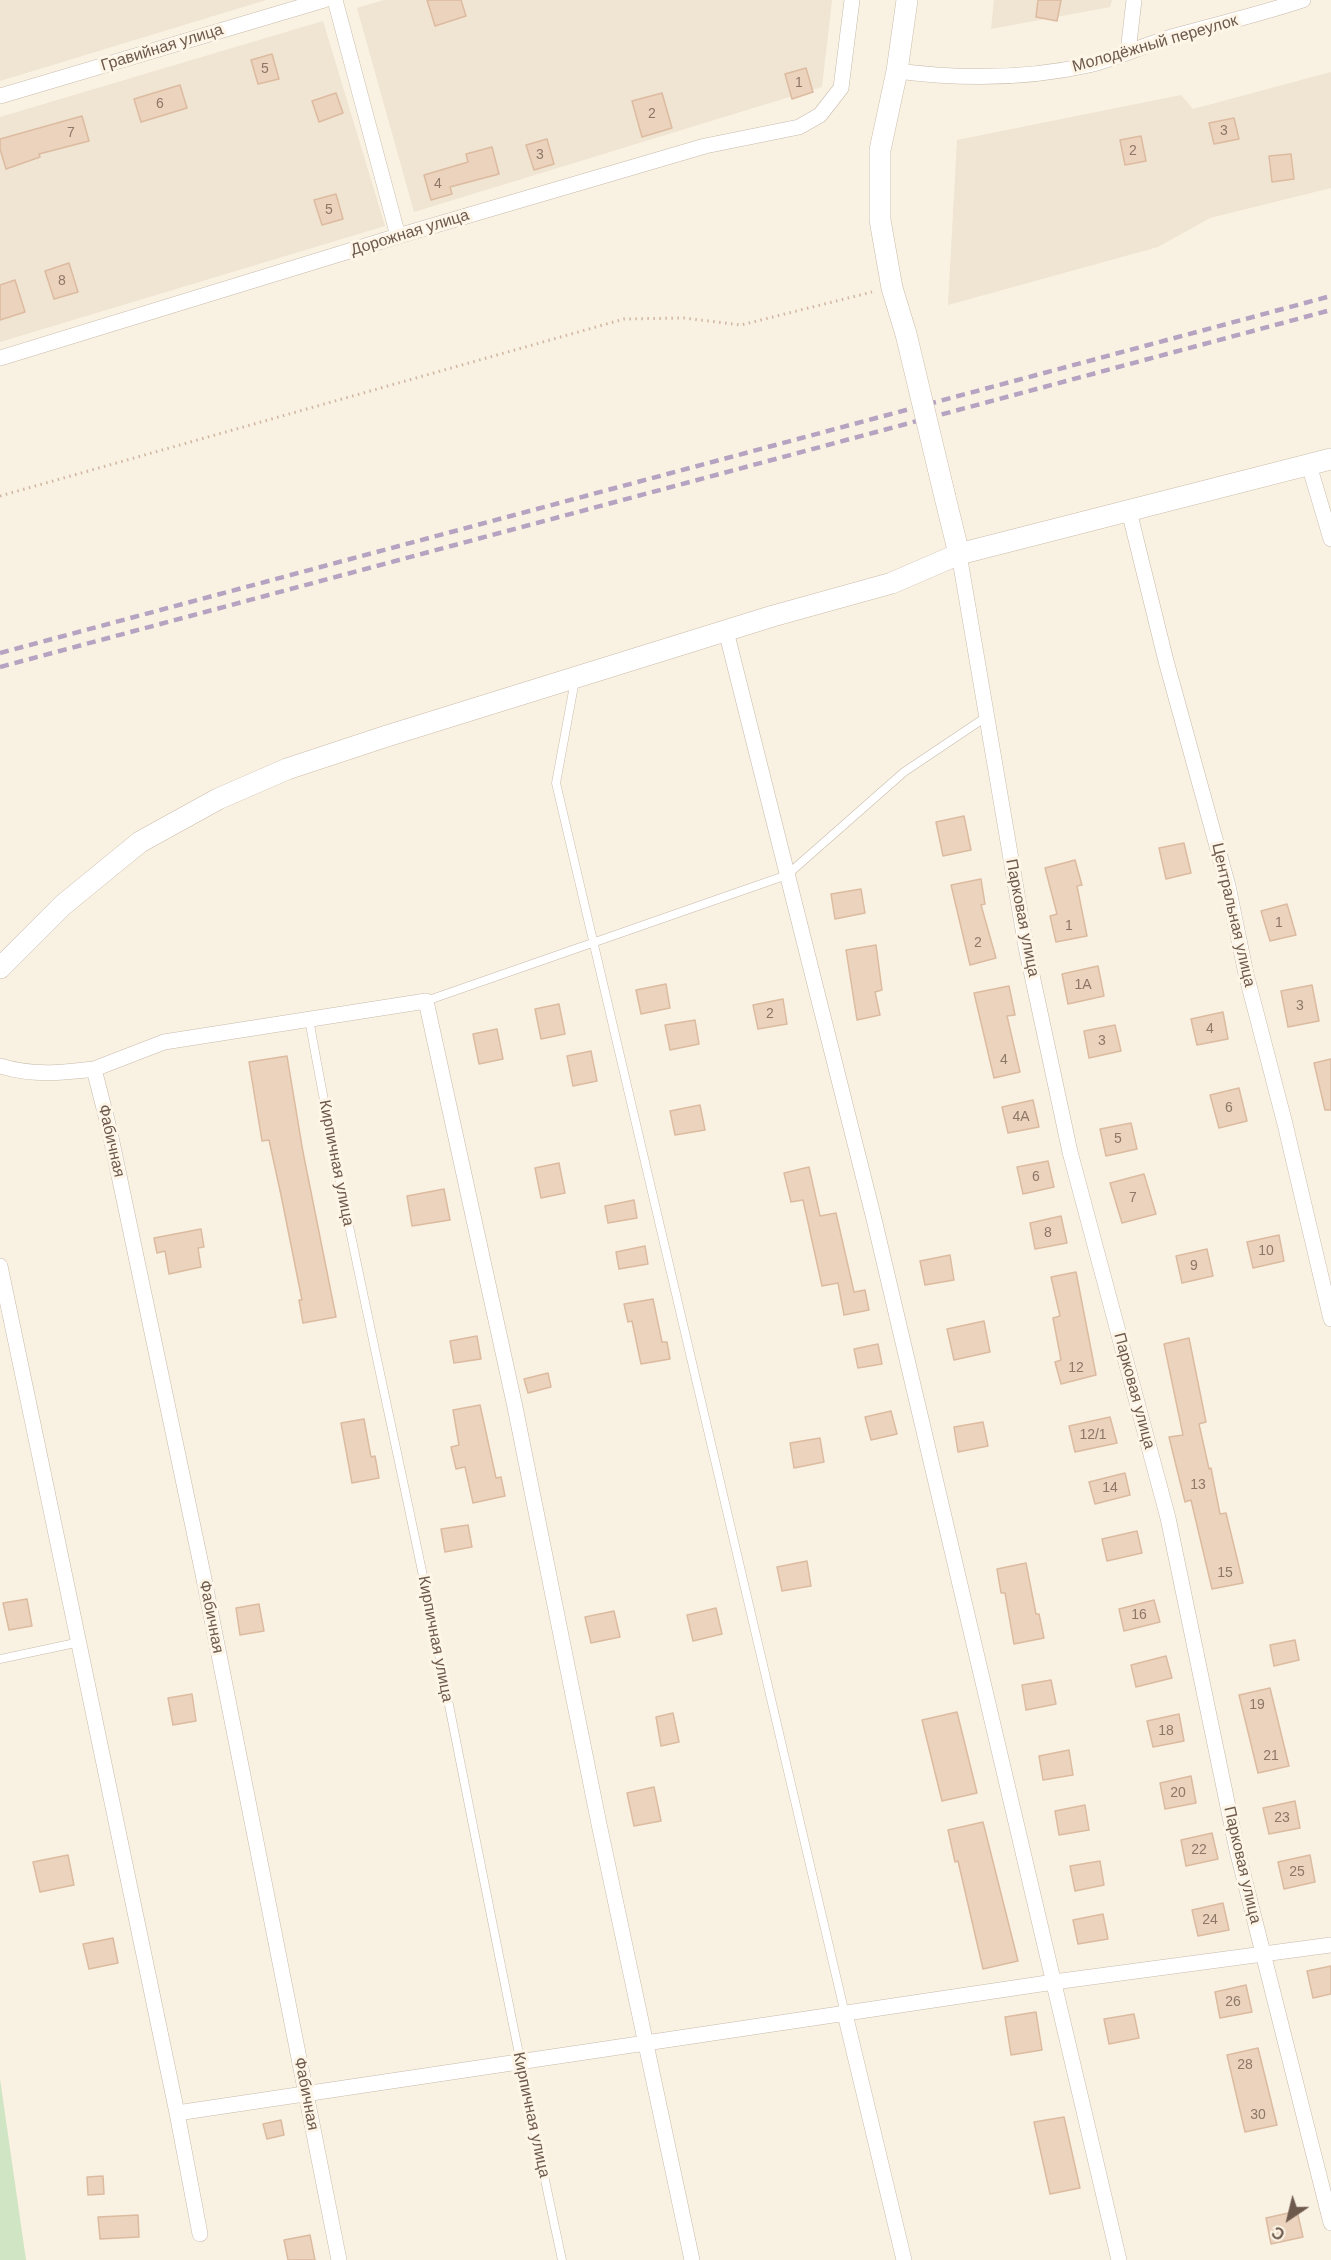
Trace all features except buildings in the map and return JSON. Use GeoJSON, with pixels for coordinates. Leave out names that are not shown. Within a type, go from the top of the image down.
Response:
{"type":"FeatureCollection","features":[{"type":"Feature","properties":{"kind":"street","name":"Гравийная улица"},"geometry":{"type":"LineString","coordinates":[[0,96],[324,0]]}},
{"type":"Feature","properties":{"kind":"street"},"geometry":{"type":"LineString","coordinates":[[335,0],[398,236]]}},
{"type":"Feature","properties":{"kind":"street","name":"Дорожная улица"},"geometry":{"type":"LineString","coordinates":[[0,358],[398,236],[705,146],[799,128],[820,115],[841,88],[852,0]]}},
{"type":"Feature","properties":{"kind":"street"},"geometry":{"type":"LineString","coordinates":[[907,0],[897,72],[880,150],[880,220],[892,288],[906,334],[959,554]]}},
{"type":"Feature","properties":{"kind":"street"},"geometry":{"type":"LineString","coordinates":[[1128,52],[1134,0]]}},
{"type":"Feature","properties":{"kind":"street","name":"Молодёжный переулок"},"geometry":{"type":"LineString","coordinates":[[897,72],[945,77],[1043,73],[1090,65],[1304,0]]}},
{"type":"Feature","properties":{"kind":"street"},"geometry":{"type":"LineString","coordinates":[[0,968],[63,905],[140,842],[218,799],[287,769],[726,631],[892,583],[959,554],[1331,459]]}},
{"type":"Feature","properties":{"kind":"street"},"geometry":{"type":"LineString","coordinates":[[1309,465],[1328,520],[1331,539]]}},
{"type":"Feature","properties":{"kind":"street","name":"Центральная улица"},"geometry":{"type":"LineString","coordinates":[[1129,511],[1166,661],[1228,886],[1246,974],[1285,1124],[1331,1319]]}},
{"type":"Feature","properties":{"kind":"street","name":"Парковая улица"},"geometry":{"type":"LineString","coordinates":[[959,554],[1026,947],[1070,1152],[1168,1518],[1237,1850],[1331,2223]]}},
{"type":"Feature","properties":{"kind":"street"},"geometry":{"type":"LineString","coordinates":[[726,631],[874,1219],[1119,2260]]}},
{"type":"Feature","properties":{"kind":"street"},"geometry":{"type":"LineString","coordinates":[[0,1066],[19,1072],[48,1074],[94,1069],[164,1042],[309,1017],[426,1001],[513,1395],[599,1824],[648,2042],[692,2260]]}},
{"type":"Feature","properties":{"kind":"street","name":"Фабичная"},"geometry":{"type":"LineString","coordinates":[[94,1069],[109,1128],[201,1562],[339,2260]]}},
{"type":"Feature","properties":{"kind":"street"},"geometry":{"type":"LineString","coordinates":[[0,1266],[80,1642],[200,2234]]}},
{"type":"Feature","properties":{"kind":"street"},"geometry":{"type":"LineString","coordinates":[[177,2113],[1054,1982],[1263,1952],[1331,1945]]}},
{"type":"Feature","properties":{"kind":"street"},"geometry":{"type":"LineString","coordinates":[[844,2014],[904,2260]]}},
{"type":"Feature","properties":{"kind":"lane"},"geometry":{"type":"LineString","coordinates":[[575,678],[556,783],[844,2014]]}},
{"type":"Feature","properties":{"kind":"lane"},"geometry":{"type":"LineString","coordinates":[[426,1001],[595,945],[787,875],[904,772],[986,717]]}},
{"type":"Feature","properties":{"kind":"lane","name":"Кирпичная улица"},"geometry":{"type":"LineString","coordinates":[[309,1017],[334,1162],[429,1605],[562,2260]]}},
{"type":"Feature","properties":{"kind":"lane"},"geometry":{"type":"LineString","coordinates":[[0,1659],[80,1642]]}},
{"type":"Feature","properties":{"kind":"path"},"geometry":{"type":"LineString","coordinates":[[0,496],[624,319],[684,318],[741,325],[892,288]]}},
{"type":"Feature","properties":{"kind":"shaded area"},"geometry":{"type":"Polygon","coordinates":[[[0,0],[266,0],[0,81],[0,0]]]}},
{"type":"Feature","properties":{"kind":"shaded area"},"geometry":{"type":"Polygon","coordinates":[[[384,0],[832,0],[822,87],[414,212],[357,8],[384,0]]]}},
{"type":"Feature","properties":{"kind":"shaded area"},"geometry":{"type":"Polygon","coordinates":[[[994,0],[1112,0],[1110,7],[991,29],[994,0]]]}},
{"type":"Feature","properties":{"kind":"shaded area"},"geometry":{"type":"Polygon","coordinates":[[[323,21],[385,226],[0,342],[0,117],[323,21]]]}},
{"type":"Feature","properties":{"kind":"shaded area"},"geometry":{"type":"Polygon","coordinates":[[[1331,72],[1331,188],[1210,218],[1158,247],[948,305],[957,140],[1181,95],[1193,109],[1331,72]]]}},
{"type":"Feature","properties":{"kind":"green space"},"geometry":{"type":"Polygon","coordinates":[[[0,2079],[26,2260],[0,2260],[0,2079]]]}},
{"type":"Feature","properties":{"kind":"railway"},"geometry":{"type":"LineString","coordinates":[[0,653],[1331,296]]}},
{"type":"Feature","properties":{"kind":"railway"},"geometry":{"type":"LineString","coordinates":[[0,667],[1331,310]]}}]}
